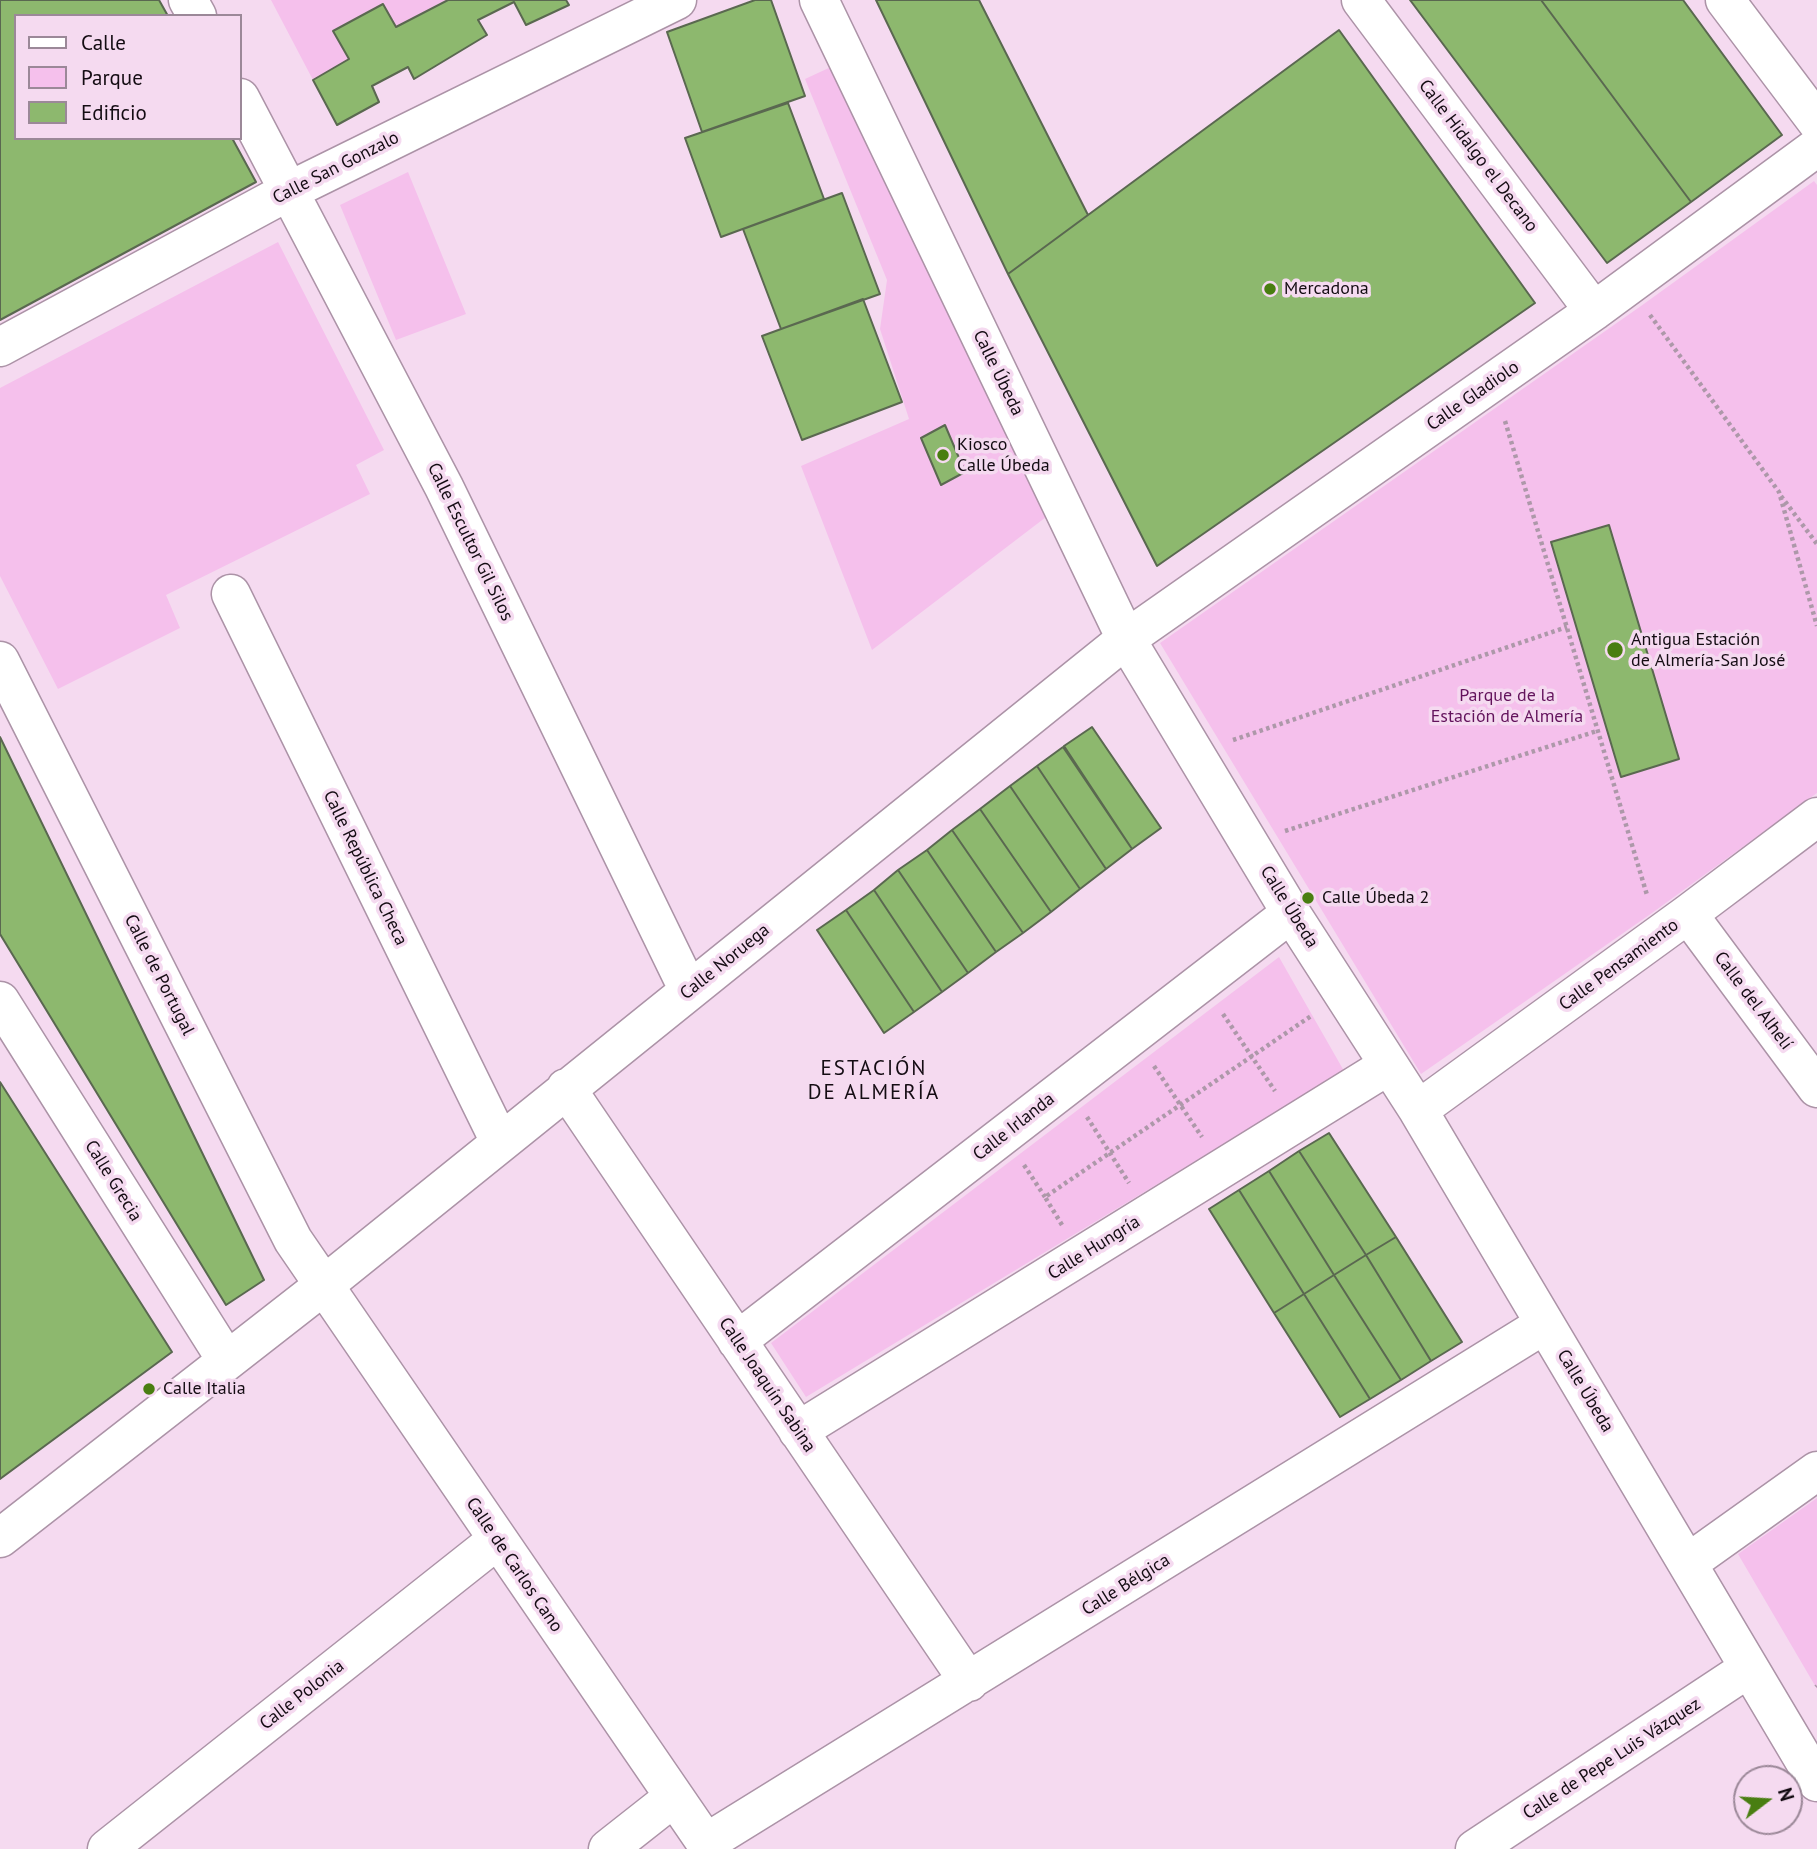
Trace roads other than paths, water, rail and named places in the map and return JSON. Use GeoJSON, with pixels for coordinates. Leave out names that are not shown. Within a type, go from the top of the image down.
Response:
{"type":"FeatureCollection","features":[{"type":"Feature","properties":{"kind":"street","name":"Calle San Gonzalo"},"geometry":{"type":"LineString","coordinates":[[0,347],[289,191],[677,0]]}},
{"type":"Feature","properties":{"kind":"street","name":"Calle Úbeda"},"geometry":{"type":"LineString","coordinates":[[820,0],[1126,639],[1291,913],[1418,1110],[1817,1782]]}},
{"type":"Feature","properties":{"kind":"street","name":"Calle Hidalgo el Decano"},"geometry":{"type":"LineString","coordinates":[[1361,0],[1594,311]]}},
{"type":"Feature","properties":{"kind":"street"},"geometry":{"type":"LineString","coordinates":[[1724,0],[1817,122]]}},
{"type":"Feature","properties":{"kind":"street","name":"Calle Escultor Gil Silos"},"geometry":{"type":"LineString","coordinates":[[242,102],[444,487],[689,991]]}},
{"type":"Feature","properties":{"kind":"street","name":"Calle Gladiolo"},"geometry":{"type":"LineString","coordinates":[[1126,639],[1594,311],[1817,147]]}},
{"type":"Feature","properties":{"kind":"street","name":"Calle República Checa"},"geometry":{"type":"LineString","coordinates":[[230,594],[500,1142]]}},
{"type":"Feature","properties":{"kind":"street","name":"Calle Noruega"},"geometry":{"type":"LineString","coordinates":[[323,1286],[1126,639]]}},
{"type":"Feature","properties":{"kind":"street","name":"Calle de Portugal"},"geometry":{"type":"LineString","coordinates":[[0,661],[293,1240],[323,1286]]}},
{"type":"Feature","properties":{"kind":"street","name":"Calle Pensamiento"},"geometry":{"type":"LineString","coordinates":[[1418,1110],[1689,915],[1817,817]]}},
{"type":"Feature","properties":{"kind":"street","name":"Calle Irlanda"},"geometry":{"type":"LineString","coordinates":[[737,1341],[1291,913]]}},
{"type":"Feature","properties":{"kind":"street","name":"Calle del Alhelí"},"geometry":{"type":"LineString","coordinates":[[1689,915],[1817,1088]]}},
{"type":"Feature","properties":{"kind":"street","name":"Calle Grecia"},"geometry":{"type":"LineString","coordinates":[[0,1001],[227,1361]]}},
{"type":"Feature","properties":{"kind":"street","name":"Calle Hungría"},"geometry":{"type":"LineString","coordinates":[[798,1431],[1389,1065]]}},
{"type":"Feature","properties":{"kind":"street","name":"Calle Joaquín Sabina"},"geometry":{"type":"LineString","coordinates":[[566,1088],[969,1682]]}},
{"type":"Feature","properties":{"kind":"street"},"geometry":{"type":"LineString","coordinates":[[0,1538],[323,1286]]}},
{"type":"Feature","properties":{"kind":"street","name":"Calle de Carlos Cano"},"geometry":{"type":"LineString","coordinates":[[323,1286],[706,1843]]}},
{"type":"Feature","properties":{"kind":"street","name":"Calle Bélgica"},"geometry":{"type":"LineString","coordinates":[[706,1843],[1545,1324]]}},
{"type":"Feature","properties":{"kind":"street"},"geometry":{"type":"LineString","coordinates":[[1688,1563],[1817,1471]]}},
{"type":"Feature","properties":{"kind":"street","name":"Calle Polonia"},"geometry":{"type":"LineString","coordinates":[[107,1849],[497,1540]]}},
{"type":"Feature","properties":{"kind":"street","name":"Calle de Pepe Luis Vázquez"},"geometry":{"type":"LineString","coordinates":[[1475,1849],[1749,1668]]}},
{"type":"Feature","properties":{"kind":"street"},"geometry":{"type":"LineString","coordinates":[[608,1849],[674,1797]]}},
{"type":"Feature","properties":{"kind":"place","name":"Mercadona"},"geometry":{"type":"Point","coordinates":[1270,289]}},
{"type":"Feature","properties":{"kind":"place","name":"Kiosco Calle Úbeda"},"geometry":{"type":"Point","coordinates":[943,455]}},
{"type":"Feature","properties":{"kind":"place","name":"Antigua Estación de Almería-San José"},"geometry":{"type":"Point","coordinates":[1615,650]}},
{"type":"Feature","properties":{"kind":"place","name":"Calle Úbeda 2"},"geometry":{"type":"Point","coordinates":[1308,898]}},
{"type":"Feature","properties":{"kind":"place","name":"Calle Italia"},"geometry":{"type":"Point","coordinates":[149,1389]}},
{"type":"Feature","properties":{"kind":"district","name":"ESTACIÓN DE ALMERÍA"},"geometry":{"type":"Point","coordinates":[874,1081]}},
{"type":"Feature","properties":{"kind":"park label","name":"Parque de la Estación de Almería"},"geometry":{"type":"Point","coordinates":[1507,706]}}]}
